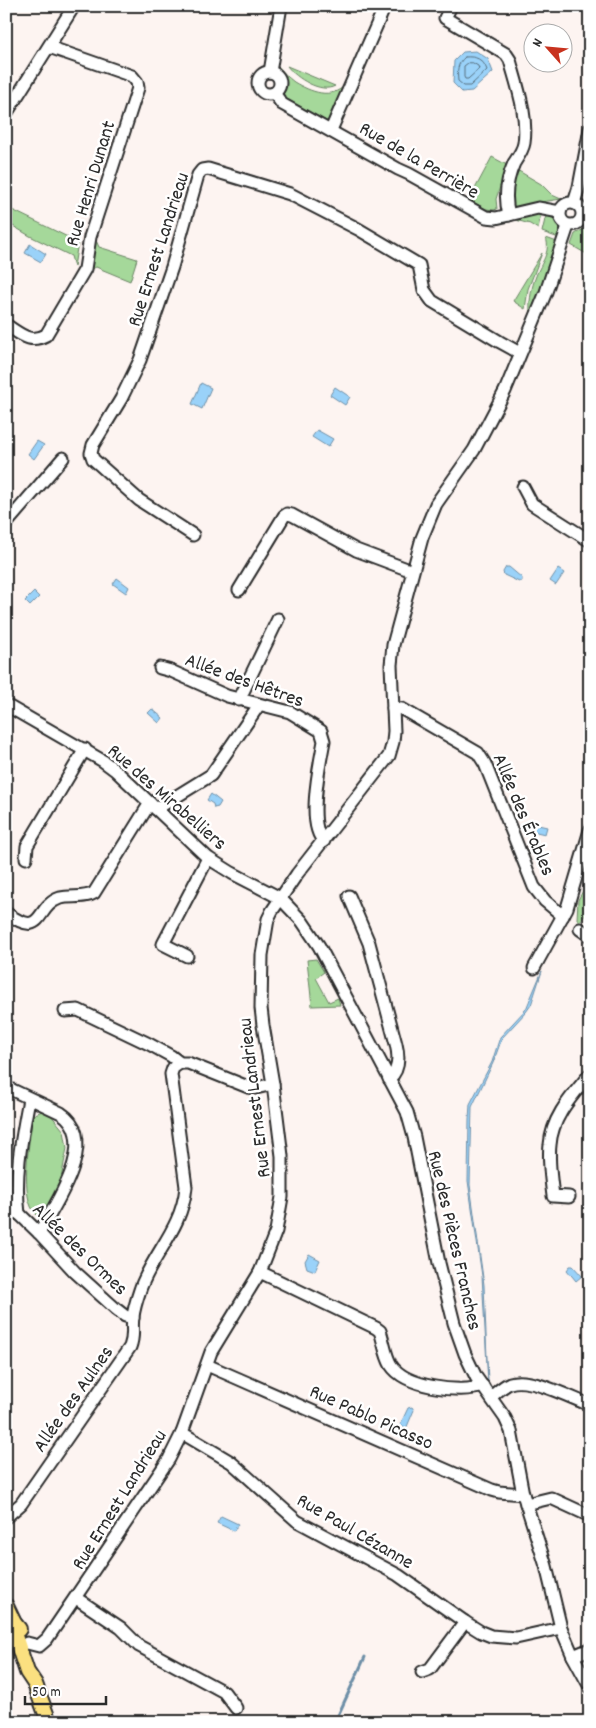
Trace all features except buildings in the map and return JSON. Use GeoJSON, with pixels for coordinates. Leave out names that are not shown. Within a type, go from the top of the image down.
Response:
{"type":"FeatureCollection","features":[{"type":"Feature","properties":{"kind":"main road"},"geometry":{"type":"LineString","coordinates":[[6,1606],[26,1643],[36,1676],[35,1684]]}},
{"type":"Feature","properties":{"kind":"main road"},"geometry":{"type":"LineString","coordinates":[[14,1623],[15,1636],[27,1672],[35,1684],[49,1722]]}},
{"type":"Feature","properties":{"kind":"street"},"geometry":{"type":"LineString","coordinates":[[6,114],[74,6]]}},
{"type":"Feature","properties":{"kind":"street"},"geometry":{"type":"LineString","coordinates":[[270,72],[281,6]]}},
{"type":"Feature","properties":{"kind":"street"},"geometry":{"type":"LineString","coordinates":[[331,130],[385,6]]}},
{"type":"Feature","properties":{"kind":"street"},"geometry":{"type":"LineString","coordinates":[[451,6],[445,18],[506,54],[510,60],[524,114],[524,144],[512,169],[505,194],[509,215]]}},
{"type":"Feature","properties":{"kind":"street","name":"Rue Henri Dunant"},"geometry":{"type":"LineString","coordinates":[[6,325],[29,339],[38,339],[46,335],[78,282],[85,269],[90,238],[138,88],[137,82],[132,76],[49,48]]}},
{"type":"Feature","properties":{"kind":"street"},"geometry":{"type":"LineString","coordinates":[[270,72],[276,75],[280,81],[279,88],[271,94],[263,93],[258,88],[258,80],[263,74],[270,72]]}},
{"type":"Feature","properties":{"kind":"street","name":"Rue de la Perrière"},"geometry":{"type":"LineString","coordinates":[[274,93],[282,104],[482,216],[490,218],[538,208],[560,212]]}},
{"type":"Feature","properties":{"kind":"street"},"geometry":{"type":"LineString","coordinates":[[574,203],[579,187],[590,129]]}},
{"type":"Feature","properties":{"kind":"street","name":"Rue Ernest Landrieau"},"geometry":{"type":"LineString","coordinates":[[193,535],[139,500],[93,460],[91,453],[93,445],[121,399],[140,360],[172,267],[198,175],[202,170],[208,169],[284,191],[358,229],[419,265],[424,290],[432,301],[520,353]]}},
{"type":"Feature","properties":{"kind":"street"},"geometry":{"type":"LineString","coordinates":[[574,203],[581,208],[586,218],[568,226],[561,220],[560,212],[564,205],[574,203]]}},
{"type":"Feature","properties":{"kind":"street","name":"Rue Ernest Landrieau"},"geometry":{"type":"LineString","coordinates":[[26,1643],[39,1646],[47,1639],[169,1459],[182,1433],[216,1343],[260,1272],[276,1231],[282,1197],[282,1156],[262,1016],[262,956],[268,919],[280,898],[389,756],[393,742],[392,645],[422,538],[436,504],[484,433],[505,391],[546,292],[568,226]]}},
{"type":"Feature","properties":{"kind":"street"},"geometry":{"type":"LineString","coordinates":[[6,524],[64,458]]}},
{"type":"Feature","properties":{"kind":"street"},"geometry":{"type":"LineString","coordinates":[[524,487],[532,504],[590,541]]}},
{"type":"Feature","properties":{"kind":"street"},"geometry":{"type":"LineString","coordinates":[[239,590],[287,514],[356,550],[412,570]]}},
{"type":"Feature","properties":{"kind":"street"},"geometry":{"type":"LineString","coordinates":[[239,700],[278,619]]}},
{"type":"Feature","properties":{"kind":"street","name":"Allée des Hêtres"},"geometry":{"type":"LineString","coordinates":[[160,668],[239,700],[290,712],[316,728],[323,735],[315,812],[320,838],[324,841]]}},
{"type":"Feature","properties":{"kind":"street"},"geometry":{"type":"LineString","coordinates":[[6,914],[24,924],[30,923],[36,921],[55,900],[72,896],[90,896],[94,893],[153,806],[211,775],[259,705]]}},
{"type":"Feature","properties":{"kind":"street","name":"Rue des Mirabelliers"},"geometry":{"type":"LineString","coordinates":[[6,706],[85,749],[115,770],[208,858],[280,898]]}},
{"type":"Feature","properties":{"kind":"street","name":"Allée des Érables"},"geometry":{"type":"LineString","coordinates":[[393,708],[402,709],[478,753],[485,764],[534,887],[545,901],[563,916]]}},
{"type":"Feature","properties":{"kind":"street"},"geometry":{"type":"LineString","coordinates":[[26,858],[27,846],[85,749]]}},
{"type":"Feature","properties":{"kind":"street"},"geometry":{"type":"LineString","coordinates":[[534,968],[570,901],[590,830]]}},
{"type":"Feature","properties":{"kind":"street"},"geometry":{"type":"LineString","coordinates":[[187,956],[163,944],[208,858]]}},
{"type":"Feature","properties":{"kind":"street"},"geometry":{"type":"LineString","coordinates":[[349,896],[369,944],[399,1057],[397,1068],[389,1078]]}},
{"type":"Feature","properties":{"kind":"street","name":"Rue des Pièces Franches"},"geometry":{"type":"LineString","coordinates":[[280,898],[302,921],[319,946],[407,1112],[414,1137],[439,1263],[454,1323],[465,1354],[476,1377],[512,1431],[525,1499],[546,1566],[561,1628],[590,1688]]}},
{"type":"Feature","properties":{"kind":"street"},"geometry":{"type":"LineString","coordinates":[[65,1011],[78,1010],[149,1044],[180,1063],[188,1063],[248,1087],[256,1088],[273,1084]]}},
{"type":"Feature","properties":{"kind":"street","name":"Allée des Aulnes"},"geometry":{"type":"LineString","coordinates":[[6,1517],[21,1504],[126,1354],[134,1333],[133,1318],[143,1284],[159,1250],[176,1223],[184,1200],[186,1187],[171,1074],[180,1063]]}},
{"type":"Feature","properties":{"kind":"street"},"geometry":{"type":"LineString","coordinates":[[569,1197],[553,1196],[550,1144],[556,1122],[562,1110],[590,1074]]}},
{"type":"Feature","properties":{"kind":"street"},"geometry":{"type":"LineString","coordinates":[[6,1087],[67,1118],[74,1128],[76,1136],[74,1162],[66,1187],[39,1233]]}},
{"type":"Feature","properties":{"kind":"street"},"geometry":{"type":"LineString","coordinates":[[19,1214],[17,1186],[29,1099]]}},
{"type":"Feature","properties":{"kind":"street","name":"Allée des Ormes"},"geometry":{"type":"LineString","coordinates":[[6,1201],[75,1272],[116,1309],[125,1316],[133,1318]]}},
{"type":"Feature","properties":{"kind":"street"},"geometry":{"type":"LineString","coordinates":[[260,1272],[380,1331],[390,1364],[398,1373],[427,1386],[460,1390],[483,1386]]}},
{"type":"Feature","properties":{"kind":"street","name":"Rue Pablo Picasso"},"geometry":{"type":"LineString","coordinates":[[207,1365],[492,1490],[525,1499],[551,1498],[590,1516]]}},
{"type":"Feature","properties":{"kind":"street"},"geometry":{"type":"LineString","coordinates":[[491,1397],[511,1383],[530,1382],[590,1405]]}},
{"type":"Feature","properties":{"kind":"street","name":"Rue Paul Cézanne"},"geometry":{"type":"LineString","coordinates":[[182,1433],[231,1462],[298,1521],[398,1575],[481,1632],[500,1637],[516,1638],[561,1628]]}},
{"type":"Feature","properties":{"kind":"street"},"geometry":{"type":"LineString","coordinates":[[76,1598],[121,1628],[140,1646],[224,1692],[236,1708]]}},
{"type":"Feature","properties":{"kind":"street"},"geometry":{"type":"LineString","coordinates":[[422,1672],[430,1669],[464,1622]]}},
{"type":"Feature","properties":{"kind":"street"},"geometry":{"type":"LineString","coordinates":[[573,1656],[590,1648]]}},
{"type":"Feature","properties":{"kind":"green space"},"geometry":{"type":"Polygon","coordinates":[[[277,65],[294,82],[307,89],[327,93],[339,90],[345,85],[328,122],[290,101],[287,102],[283,96],[284,80],[277,65]]]}},
{"type":"Feature","properties":{"kind":"green space"},"geometry":{"type":"Polygon","coordinates":[[[287,66],[335,86],[323,88],[309,84],[287,66]]]}},
{"type":"Feature","properties":{"kind":"green space"},"geometry":{"type":"Polygon","coordinates":[[[492,157],[507,165],[496,199],[497,209],[494,210],[486,209],[469,200],[492,157]]]}},
{"type":"Feature","properties":{"kind":"green space"},"geometry":{"type":"Polygon","coordinates":[[[517,170],[541,184],[552,195],[561,199],[541,202],[540,205],[524,208],[513,206],[510,203],[517,170]]]}},
{"type":"Feature","properties":{"kind":"green space"},"geometry":{"type":"Polygon","coordinates":[[[6,207],[78,242],[74,267],[71,256],[6,222],[6,207]]]}},
{"type":"Feature","properties":{"kind":"green space"},"geometry":{"type":"Polygon","coordinates":[[[541,213],[538,229],[530,224],[516,220],[541,213]]]}},
{"type":"Feature","properties":{"kind":"green space"},"geometry":{"type":"Polygon","coordinates":[[[546,215],[554,219],[560,227],[559,238],[542,232],[546,215]]]}},
{"type":"Feature","properties":{"kind":"green space"},"geometry":{"type":"Polygon","coordinates":[[[584,229],[590,229],[590,256],[571,245],[575,234],[584,229]]]}},
{"type":"Feature","properties":{"kind":"green space"},"geometry":{"type":"Polygon","coordinates":[[[94,236],[99,247],[137,259],[130,281],[96,267],[89,270],[94,236]]]}},
{"type":"Feature","properties":{"kind":"green space"},"geometry":{"type":"Polygon","coordinates":[[[546,238],[557,242],[533,313],[530,311],[531,293],[536,276],[545,257],[547,248],[546,238]]]}},
{"type":"Feature","properties":{"kind":"green space"},"geometry":{"type":"Polygon","coordinates":[[[542,253],[528,289],[525,309],[513,301],[542,253]]]}},
{"type":"Feature","properties":{"kind":"green space"},"geometry":{"type":"Polygon","coordinates":[[[590,878],[590,910],[580,921],[577,919],[578,900],[590,878]]]}},
{"type":"Feature","properties":{"kind":"green space"},"geometry":{"type":"Polygon","coordinates":[[[316,959],[324,972],[316,978],[329,1002],[338,998],[340,1005],[312,1006],[307,960],[316,959]]]}},
{"type":"Feature","properties":{"kind":"green space"},"geometry":{"type":"Polygon","coordinates":[[[42,1111],[50,1114],[64,1131],[67,1148],[60,1184],[45,1212],[37,1215],[31,1207],[28,1196],[27,1168],[33,1115],[42,1111]]]}},
{"type":"Feature","properties":{"kind":"water"},"geometry":{"type":"Polygon","coordinates":[[[476,51],[488,59],[493,72],[472,91],[462,92],[453,83],[454,61],[463,52],[476,51]]]}},
{"type":"Feature","properties":{"kind":"water"},"geometry":{"type":"Polygon","coordinates":[[[30,244],[46,254],[41,262],[25,253],[30,244]]]}},
{"type":"Feature","properties":{"kind":"water"},"geometry":{"type":"Polygon","coordinates":[[[201,383],[211,388],[202,409],[192,404],[201,383]]]}},
{"type":"Feature","properties":{"kind":"water"},"geometry":{"type":"Polygon","coordinates":[[[335,387],[350,397],[345,405],[330,395],[335,387]]]}},
{"type":"Feature","properties":{"kind":"water"},"geometry":{"type":"Polygon","coordinates":[[[317,430],[333,439],[328,447],[312,437],[317,430]]]}},
{"type":"Feature","properties":{"kind":"water"},"geometry":{"type":"Polygon","coordinates":[[[37,441],[44,445],[34,459],[28,454],[37,441]]]}},
{"type":"Feature","properties":{"kind":"water"},"geometry":{"type":"Polygon","coordinates":[[[506,567],[509,567],[522,578],[522,581],[519,582],[504,575],[503,572],[506,567]]]}},
{"type":"Feature","properties":{"kind":"water"},"geometry":{"type":"Polygon","coordinates":[[[558,569],[564,573],[556,585],[550,581],[558,569]]]}},
{"type":"Feature","properties":{"kind":"water"},"geometry":{"type":"Polygon","coordinates":[[[117,578],[129,587],[126,593],[113,584],[117,578]]]}},
{"type":"Feature","properties":{"kind":"water"},"geometry":{"type":"Polygon","coordinates":[[[34,592],[39,597],[30,606],[25,601],[34,592]]]}},
{"type":"Feature","properties":{"kind":"water"},"geometry":{"type":"Polygon","coordinates":[[[152,709],[163,718],[159,723],[148,713],[152,709]]]}},
{"type":"Feature","properties":{"kind":"water"},"geometry":{"type":"Polygon","coordinates":[[[211,794],[221,802],[218,807],[214,808],[213,804],[207,800],[211,794]]]}},
{"type":"Feature","properties":{"kind":"water"},"geometry":{"type":"Polygon","coordinates":[[[534,824],[547,827],[545,834],[532,831],[534,824]]]}},
{"type":"Feature","properties":{"kind":"water"},"geometry":{"type":"Polygon","coordinates":[[[542,971],[531,1005],[502,1038],[493,1063],[472,1107],[470,1185],[484,1285],[488,1383],[482,1276],[468,1181],[470,1104],[492,1062],[500,1037],[526,1009],[542,971]]]}},
{"type":"Feature","properties":{"kind":"water"},"geometry":{"type":"Polygon","coordinates":[[[309,1254],[320,1260],[315,1271],[307,1268],[305,1261],[309,1254]]]}},
{"type":"Feature","properties":{"kind":"water"},"geometry":{"type":"Polygon","coordinates":[[[570,1266],[573,1266],[582,1276],[576,1281],[567,1270],[570,1266]]]}},
{"type":"Feature","properties":{"kind":"water"},"geometry":{"type":"Polygon","coordinates":[[[412,1407],[414,1410],[406,1429],[400,1425],[408,1408],[412,1407]]]}},
{"type":"Feature","properties":{"kind":"water"},"geometry":{"type":"Polygon","coordinates":[[[221,1516],[238,1524],[234,1531],[217,1523],[221,1516]]]}},
{"type":"Feature","properties":{"kind":"waterway"},"geometry":{"type":"LineString","coordinates":[[335,1722],[365,1657]]}}]}
